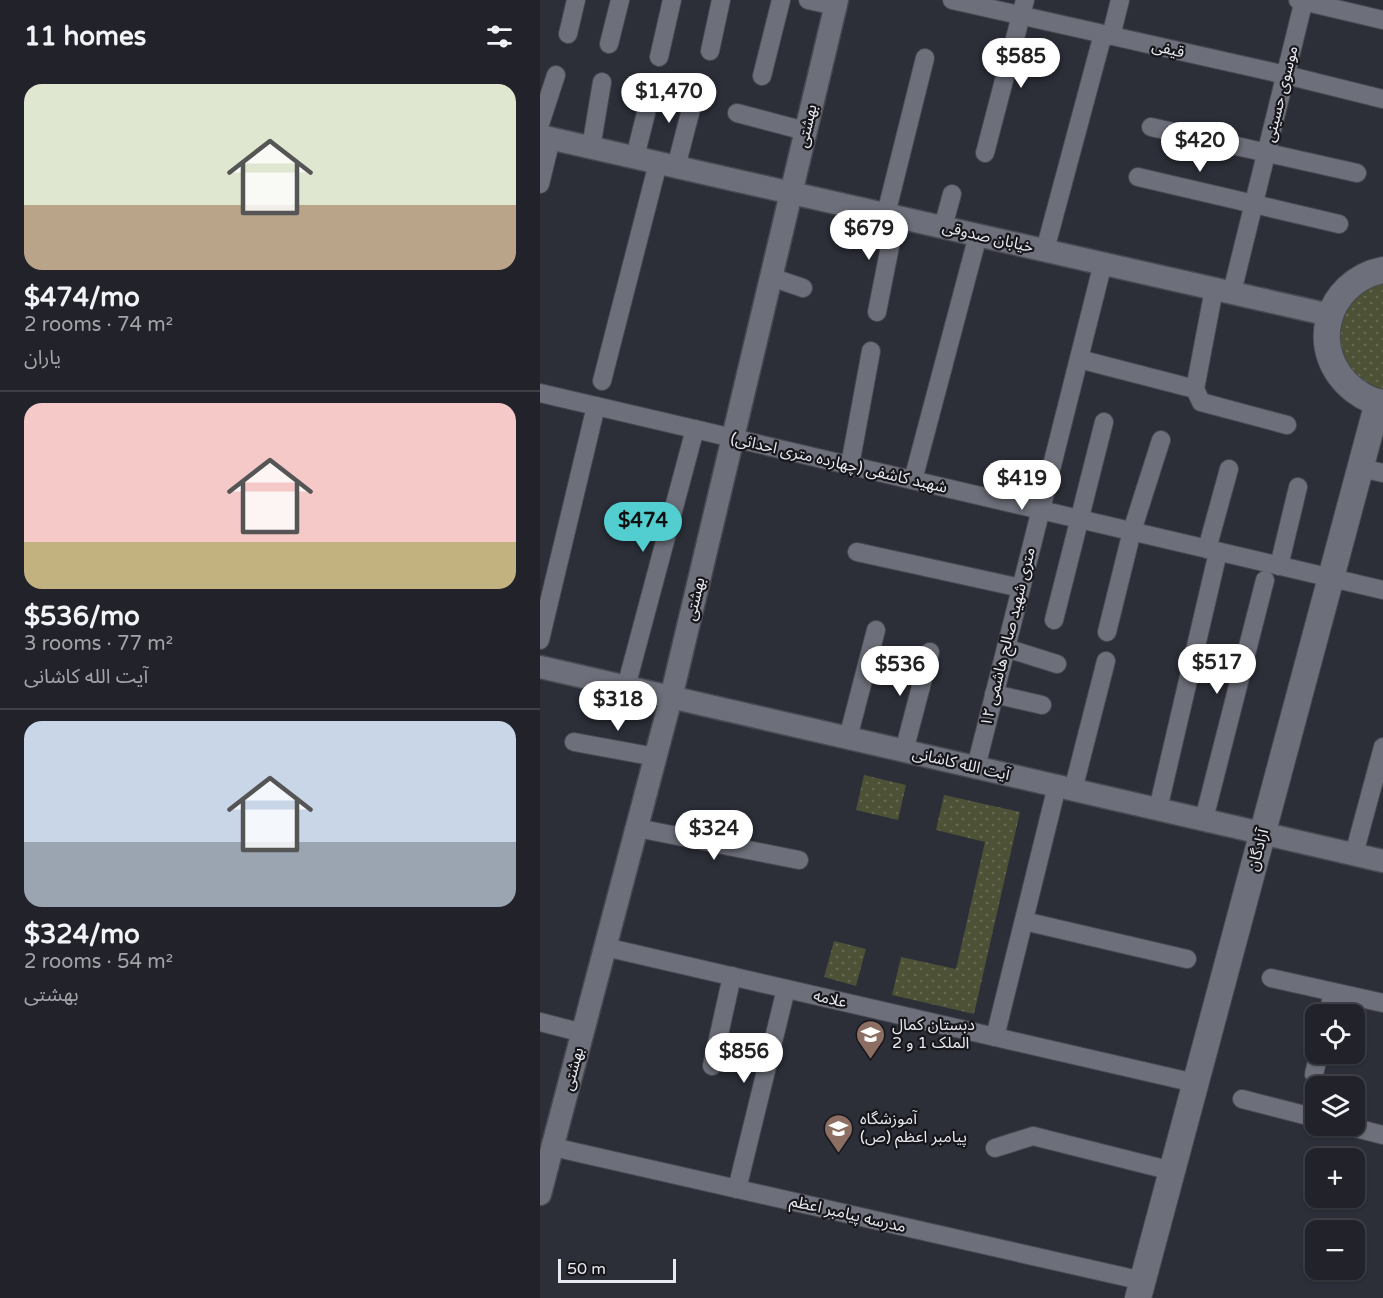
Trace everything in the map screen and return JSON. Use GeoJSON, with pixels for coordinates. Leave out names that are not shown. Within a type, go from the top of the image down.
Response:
{"type":"FeatureCollection","features":[{"type":"Feature","properties":{"kind":"main road"},"geometry":{"type":"LineString","coordinates":[[1380,402],[1361,395],[1346,384],[1335,369],[1328,351],[1326,333],[1330,315],[1339,297],[1353,282],[1370,272],[1383,270]]}},
{"type":"Feature","properties":{"kind":"main road","name":"آزادگان"},"geometry":{"type":"LineString","coordinates":[[1141,1290],[1331,578],[1372,471],[1380,402]]}},
{"type":"Feature","properties":{"kind":"street"},"geometry":{"type":"LineString","coordinates":[[568,34],[576,0]]}},
{"type":"Feature","properties":{"kind":"street"},"geometry":{"type":"LineString","coordinates":[[609,44],[620,0]]}},
{"type":"Feature","properties":{"kind":"street"},"geometry":{"type":"LineString","coordinates":[[659,57],[672,0]]}},
{"type":"Feature","properties":{"kind":"street"},"geometry":{"type":"LineString","coordinates":[[710,51],[721,0]]}},
{"type":"Feature","properties":{"kind":"street"},"geometry":{"type":"LineString","coordinates":[[762,76],[781,0]]}},
{"type":"Feature","properties":{"kind":"street"},"geometry":{"type":"LineString","coordinates":[[808,0],[836,3]]}},
{"type":"Feature","properties":{"kind":"street"},"geometry":{"type":"LineString","coordinates":[[1045,250],[1107,35],[1120,0]]}},
{"type":"Feature","properties":{"kind":"street"},"geometry":{"type":"LineString","coordinates":[[1302,0],[1383,20]]}},
{"type":"Feature","properties":{"kind":"street","name":"موسوی حسینی"},"geometry":{"type":"LineString","coordinates":[[1195,389],[1223,291],[1254,205],[1302,0]]}},
{"type":"Feature","properties":{"kind":"street","name":"قیفی"},"geometry":{"type":"LineString","coordinates":[[958,1],[1023,8],[1107,35],[1383,99]]}},
{"type":"Feature","properties":{"kind":"street","name":"بهشتی"},"geometry":{"type":"LineString","coordinates":[[540,1194],[672,698],[836,3]]}},
{"type":"Feature","properties":{"kind":"street"},"geometry":{"type":"LineString","coordinates":[[985,153],[1023,8]]}},
{"type":"Feature","properties":{"kind":"street"},"geometry":{"type":"LineString","coordinates":[[877,312],[891,215],[925,57]]}},
{"type":"Feature","properties":{"kind":"street"},"geometry":{"type":"LineString","coordinates":[[540,184],[544,133],[556,75]]}},
{"type":"Feature","properties":{"kind":"street"},"geometry":{"type":"LineString","coordinates":[[591,148],[602,82]]}},
{"type":"Feature","properties":{"kind":"street"},"geometry":{"type":"LineString","coordinates":[[635,157],[652,89]]}},
{"type":"Feature","properties":{"kind":"street"},"geometry":{"type":"LineString","coordinates":[[602,381],[667,165],[696,90]]}},
{"type":"Feature","properties":{"kind":"street"},"geometry":{"type":"LineString","coordinates":[[737,113],[806,131]]}},
{"type":"Feature","properties":{"kind":"street"},"geometry":{"type":"LineString","coordinates":[[1151,127],[1357,173]]}},
{"type":"Feature","properties":{"kind":"street","name":"خیابان صدوقی"},"geometry":{"type":"LineString","coordinates":[[544,133],[591,148],[1330,315]]}},
{"type":"Feature","properties":{"kind":"street"},"geometry":{"type":"LineString","coordinates":[[1138,177],[1339,224]]}},
{"type":"Feature","properties":{"kind":"street"},"geometry":{"type":"LineString","coordinates":[[943,227],[952,194]]}},
{"type":"Feature","properties":{"kind":"street"},"geometry":{"type":"LineString","coordinates":[[912,480],[978,235]]}},
{"type":"Feature","properties":{"kind":"street","name":"۱۲ متری شهید صالح هاشمی"},"geometry":{"type":"LineString","coordinates":[[976,767],[1103,263]]}},
{"type":"Feature","properties":{"kind":"street"},"geometry":{"type":"LineString","coordinates":[[771,277],[803,288]]}},
{"type":"Feature","properties":{"kind":"street"},"geometry":{"type":"LineString","coordinates":[[850,465],[871,351]]}},
{"type":"Feature","properties":{"kind":"street"},"geometry":{"type":"LineString","coordinates":[[1079,359],[1195,389],[1201,402],[1287,425]]}},
{"type":"Feature","properties":{"kind":"street","name":"شهید کاشفی (چهارده متری احداثی)"},"geometry":{"type":"LineString","coordinates":[[540,393],[1383,590]]}},
{"type":"Feature","properties":{"kind":"street"},"geometry":{"type":"LineString","coordinates":[[540,640],[596,406]]}},
{"type":"Feature","properties":{"kind":"street"},"geometry":{"type":"LineString","coordinates":[[1054,620],[1104,422]]}},
{"type":"Feature","properties":{"kind":"street"},"geometry":{"type":"LineString","coordinates":[[626,687],[695,429]]}},
{"type":"Feature","properties":{"kind":"street"},"geometry":{"type":"LineString","coordinates":[[1107,632],[1132,531],[1161,440]]}},
{"type":"Feature","properties":{"kind":"street"},"geometry":{"type":"LineString","coordinates":[[1158,809],[1229,469]]}},
{"type":"Feature","properties":{"kind":"street"},"geometry":{"type":"LineString","coordinates":[[1279,566],[1298,487]]}},
{"type":"Feature","properties":{"kind":"street"},"geometry":{"type":"LineString","coordinates":[[857,552],[1021,588]]}},
{"type":"Feature","properties":{"kind":"street"},"geometry":{"type":"LineString","coordinates":[[1204,819],[1265,580]]}},
{"type":"Feature","properties":{"kind":"street"},"geometry":{"type":"LineString","coordinates":[[848,738],[876,630]]}},
{"type":"Feature","properties":{"kind":"street"},"geometry":{"type":"LineString","coordinates":[[1006,648],[1058,664]]}},
{"type":"Feature","properties":{"kind":"street"},"geometry":{"type":"LineString","coordinates":[[904,751],[930,652]]}},
{"type":"Feature","properties":{"kind":"street"},"geometry":{"type":"LineString","coordinates":[[994,1037],[1024,921],[1106,661]]}},
{"type":"Feature","properties":{"kind":"street","name":"آیت الله کاشانی"},"geometry":{"type":"LineString","coordinates":[[540,667],[1383,861]]}},
{"type":"Feature","properties":{"kind":"street"},"geometry":{"type":"LineString","coordinates":[[994,694],[1042,705]]}},
{"type":"Feature","properties":{"kind":"street"},"geometry":{"type":"LineString","coordinates":[[574,742],[656,757]]}},
{"type":"Feature","properties":{"kind":"street"},"geometry":{"type":"LineString","coordinates":[[1354,854],[1383,747]]}},
{"type":"Feature","properties":{"kind":"street"},"geometry":{"type":"LineString","coordinates":[[637,828],[799,860]]}},
{"type":"Feature","properties":{"kind":"street"},"geometry":{"type":"LineString","coordinates":[[1024,921],[1187,959]]}},
{"type":"Feature","properties":{"kind":"street","name":"علامه"},"geometry":{"type":"LineString","coordinates":[[605,947],[1195,1083]]}},
{"type":"Feature","properties":{"kind":"street"},"geometry":{"type":"LineString","coordinates":[[712,1066],[732,976]]}},
{"type":"Feature","properties":{"kind":"street"},"geometry":{"type":"LineString","coordinates":[[1271,978],[1383,1003]]}},
{"type":"Feature","properties":{"kind":"street"},"geometry":{"type":"LineString","coordinates":[[736,1189],[786,989]]}},
{"type":"Feature","properties":{"kind":"street"},"geometry":{"type":"LineString","coordinates":[[1330,1004],[1333,992]]}},
{"type":"Feature","properties":{"kind":"street"},"geometry":{"type":"LineString","coordinates":[[540,1022],[583,1033]]}},
{"type":"Feature","properties":{"kind":"street"},"geometry":{"type":"LineString","coordinates":[[1314,1074],[1316,1064]]}},
{"type":"Feature","properties":{"kind":"street"},"geometry":{"type":"LineString","coordinates":[[1242,1099],[1305,1115]]}},
{"type":"Feature","properties":{"kind":"street"},"geometry":{"type":"LineString","coordinates":[[1365,1130],[1383,1135]]}},
{"type":"Feature","properties":{"kind":"street"},"geometry":{"type":"LineString","coordinates":[[995,1148],[1033,1136],[1172,1171]]}},
{"type":"Feature","properties":{"kind":"street","name":"مدرسه پیامبر اعظم"},"geometry":{"type":"LineString","coordinates":[[553,1147],[736,1189],[1141,1290]]}},
{"type":"Feature","properties":{"kind":"green space"},"geometry":{"type":"Polygon","coordinates":[[[1383,280],[1383,390],[1368,384],[1355,374],[1340,348],[1338,334],[1347,305],[1360,290],[1383,280]]]}},
{"type":"Feature","properties":{"kind":"green space"},"geometry":{"type":"Polygon","coordinates":[[[864,775],[906,785],[898,820],[856,810],[864,775]]]}},
{"type":"Feature","properties":{"kind":"green space"},"geometry":{"type":"Polygon","coordinates":[[[944,795],[1020,812],[974,1014],[892,995],[901,957],[956,969],[985,842],[936,830],[944,795]]]}},
{"type":"Feature","properties":{"kind":"green space"},"geometry":{"type":"Polygon","coordinates":[[[834,941],[866,949],[856,986],[824,977],[834,941]]]}},
{"type":"Feature","properties":{"kind":"place","name":"دبستان کمال الملک 1 و 2"},"geometry":{"type":"Point","coordinates":[871,1060]}},
{"type":"Feature","properties":{"kind":"place","name":"آموزشگاه پیامبر اعظم (ص)"},"geometry":{"type":"Point","coordinates":[839,1154]}}]}
